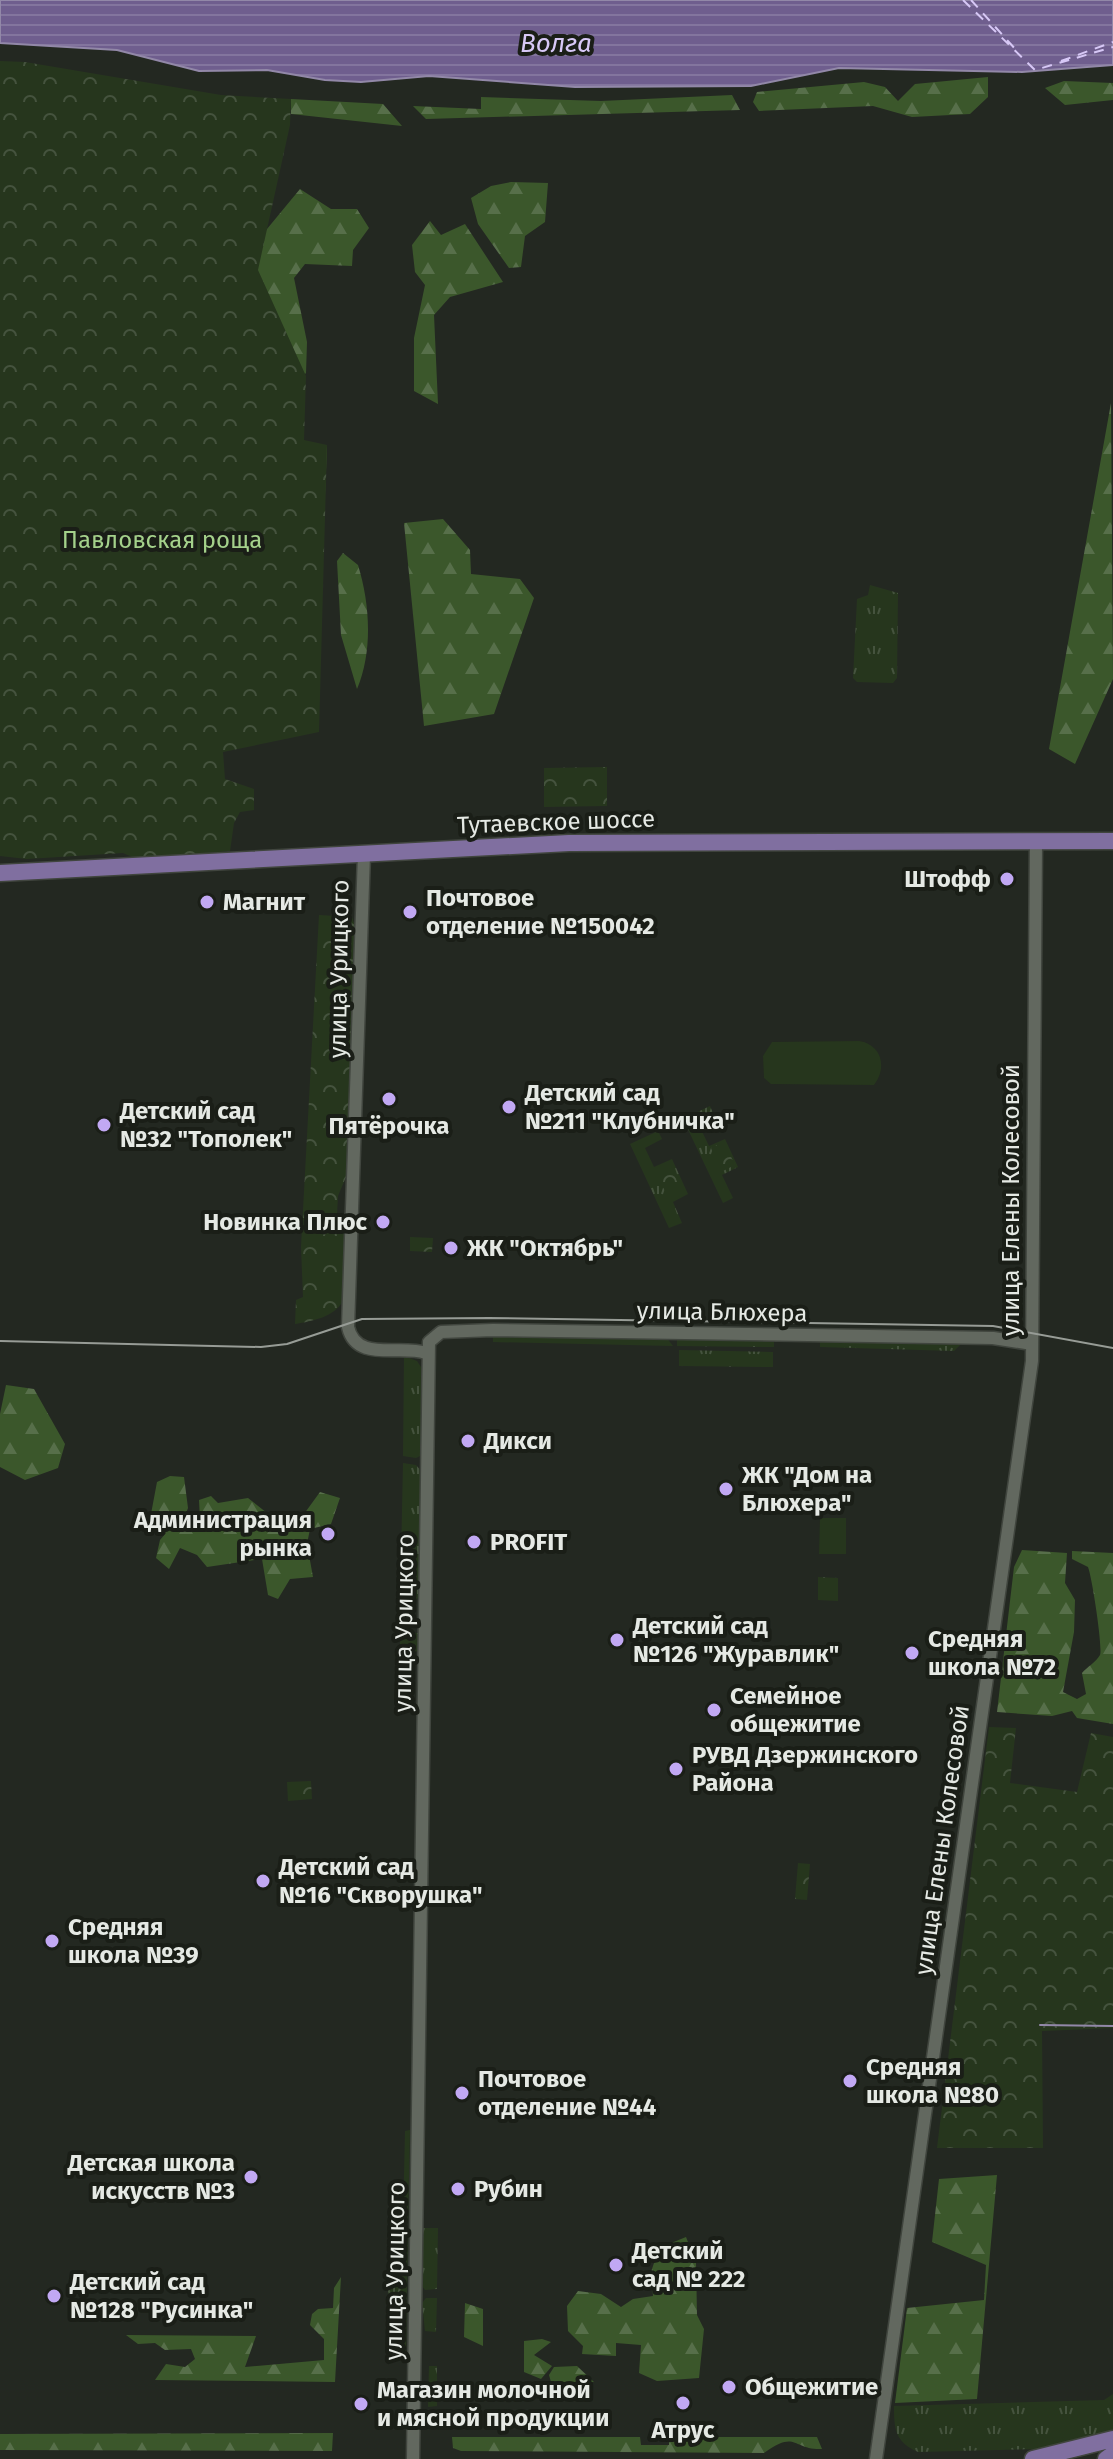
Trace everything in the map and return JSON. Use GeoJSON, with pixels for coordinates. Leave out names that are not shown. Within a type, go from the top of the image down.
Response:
{"type":"FeatureCollection","features":[{"type":"Feature","properties":{"kind":"main road","name":"Тутаевское шоссе"},"geometry":{"type":"LineString","coordinates":[[0,873],[569,843],[1113,841]]}},
{"type":"Feature","properties":{"kind":"main road"},"geometry":{"type":"LineString","coordinates":[[1033,2459],[1113,2439]]}},
{"type":"Feature","properties":{"kind":"main road"},"geometry":{"type":"LineString","coordinates":[[1106,2459],[1113,2454]]}},
{"type":"Feature","properties":{"kind":"street","name":"улица Елены Колесовой"},"geometry":{"type":"LineString","coordinates":[[876,2459],[1028,1390],[1032,1344],[1036,842]]}},
{"type":"Feature","properties":{"kind":"street","name":"улица Урицкого"},"geometry":{"type":"LineString","coordinates":[[364,854],[348,1327],[352,1340],[362,1348],[412,1349],[426,1353],[429,1461],[413,2459]]}},
{"type":"Feature","properties":{"kind":"street","name":"улица Блюхера"},"geometry":{"type":"LineString","coordinates":[[426,1353],[434,1335],[458,1330],[980,1338],[1032,1344]]}},
{"type":"Feature","properties":{"kind":"green space","name":"Павловская роща"},"geometry":{"type":"Polygon","coordinates":[[[0,61],[25,62],[221,95],[291,99],[290,125],[258,270],[306,376],[304,440],[327,445],[319,732],[223,752],[225,779],[254,789],[254,810],[240,812],[234,823],[230,851],[137,859],[123,853],[27,859],[0,856],[0,61]]]}},
{"type":"Feature","properties":{"kind":"green space"},"geometry":{"type":"Polygon","coordinates":[[[988,77],[988,97],[970,114],[912,117],[873,106],[759,111],[753,102],[757,92],[864,82],[885,87],[898,101],[915,84],[988,77]]]}},
{"type":"Feature","properties":{"kind":"green space"},"geometry":{"type":"Polygon","coordinates":[[[1064,81],[1113,83],[1113,100],[1065,105],[1045,88],[1064,81]]]}},
{"type":"Feature","properties":{"kind":"green space"},"geometry":{"type":"Polygon","coordinates":[[[732,95],[740,110],[426,119],[413,106],[481,109],[481,97],[601,101],[732,95]]]}},
{"type":"Feature","properties":{"kind":"green space"},"geometry":{"type":"Polygon","coordinates":[[[291,99],[383,104],[402,126],[291,114],[291,99]]]}},
{"type":"Feature","properties":{"kind":"green space"},"geometry":{"type":"Polygon","coordinates":[[[511,182],[548,183],[545,222],[525,236],[521,267],[509,268],[478,224],[471,198],[491,186],[511,182]]]}},
{"type":"Feature","properties":{"kind":"green space"},"geometry":{"type":"Polygon","coordinates":[[[300,189],[331,209],[357,209],[369,228],[353,250],[352,266],[305,264],[294,278],[307,342],[306,373],[297,382],[302,443],[327,447],[324,520],[308,510],[260,409],[247,372],[234,305],[234,269],[300,189]]]}},
{"type":"Feature","properties":{"kind":"green space"},"geometry":{"type":"Polygon","coordinates":[[[430,221],[441,235],[465,224],[503,282],[450,297],[434,315],[438,404],[414,391],[414,338],[425,285],[415,272],[412,245],[430,221]]]}},
{"type":"Feature","properties":{"kind":"green space"},"geometry":{"type":"Polygon","coordinates":[[[1111,403],[1113,679],[1075,764],[1049,749],[1111,403]]]}},
{"type":"Feature","properties":{"kind":"green space"},"geometry":{"type":"Polygon","coordinates":[[[443,519],[470,550],[471,574],[520,579],[534,598],[494,714],[424,726],[404,523],[443,519]]]}},
{"type":"Feature","properties":{"kind":"green space"},"geometry":{"type":"Polygon","coordinates":[[[343,553],[358,565],[367,611],[366,659],[357,689],[341,635],[337,561],[343,553]]]}},
{"type":"Feature","properties":{"kind":"green space"},"geometry":{"type":"Polygon","coordinates":[[[870,585],[898,593],[897,678],[893,683],[857,682],[853,678],[857,599],[868,595],[870,585]]]}},
{"type":"Feature","properties":{"kind":"green space"},"geometry":{"type":"Polygon","coordinates":[[[607,767],[607,806],[544,807],[544,768],[607,767]]]}},
{"type":"Feature","properties":{"kind":"green space"},"geometry":{"type":"Polygon","coordinates":[[[319,915],[352,917],[356,929],[346,1177],[338,1196],[337,1214],[346,1226],[343,1301],[329,1315],[295,1324],[296,1300],[303,1297],[301,1247],[319,915]]]}},
{"type":"Feature","properties":{"kind":"green space"},"geometry":{"type":"Polygon","coordinates":[[[859,1041],[873,1047],[880,1057],[881,1071],[874,1085],[771,1084],[764,1078],[763,1056],[772,1042],[859,1041]]]}},
{"type":"Feature","properties":{"kind":"green space"},"geometry":{"type":"Polygon","coordinates":[[[710,1106],[713,1113],[697,1121],[709,1146],[725,1139],[738,1167],[722,1175],[733,1198],[723,1203],[683,1119],[710,1106]]]}},
{"type":"Feature","properties":{"kind":"green space"},"geometry":{"type":"Polygon","coordinates":[[[658,1131],[662,1139],[645,1148],[654,1167],[672,1159],[688,1194],[673,1202],[682,1223],[669,1228],[630,1144],[658,1131]]]}},
{"type":"Feature","properties":{"kind":"green space"},"geometry":{"type":"Polygon","coordinates":[[[724,1142],[735,1165],[721,1172],[711,1148],[724,1142]]]}},
{"type":"Feature","properties":{"kind":"green space"},"geometry":{"type":"Polygon","coordinates":[[[672,1170],[682,1192],[668,1198],[658,1176],[672,1170]]]}},
{"type":"Feature","properties":{"kind":"green space"},"geometry":{"type":"Polygon","coordinates":[[[410,1237],[433,1238],[432,1252],[410,1251],[410,1237]]]}},
{"type":"Feature","properties":{"kind":"green space"},"geometry":{"type":"Polygon","coordinates":[[[493,1335],[666,1337],[673,1346],[493,1342],[493,1335]]]}},
{"type":"Feature","properties":{"kind":"green space"},"geometry":{"type":"Polygon","coordinates":[[[677,1336],[774,1337],[774,1347],[677,1346],[677,1336]]]}},
{"type":"Feature","properties":{"kind":"green space"},"geometry":{"type":"Polygon","coordinates":[[[820,1339],[965,1340],[954,1351],[820,1347],[820,1339]]]}},
{"type":"Feature","properties":{"kind":"green space"},"geometry":{"type":"Polygon","coordinates":[[[679,1350],[773,1352],[773,1367],[679,1366],[679,1350]]]}},
{"type":"Feature","properties":{"kind":"green space"},"geometry":{"type":"Polygon","coordinates":[[[404,1356],[417,1361],[423,1370],[422,1455],[416,1458],[403,1456],[404,1356]]]}},
{"type":"Feature","properties":{"kind":"green space"},"geometry":{"type":"Polygon","coordinates":[[[6,1385],[34,1389],[65,1444],[58,1468],[25,1480],[0,1467],[0,1414],[6,1385]]]}},
{"type":"Feature","properties":{"kind":"green space"},"geometry":{"type":"Polygon","coordinates":[[[403,1463],[416,1465],[422,1472],[419,1597],[405,1609],[400,1608],[403,1463]]]}},
{"type":"Feature","properties":{"kind":"green space"},"geometry":{"type":"Polygon","coordinates":[[[170,1476],[184,1477],[188,1508],[182,1524],[192,1530],[200,1519],[199,1500],[211,1496],[218,1503],[248,1498],[281,1524],[304,1514],[320,1492],[340,1498],[331,1524],[310,1529],[307,1544],[313,1577],[290,1579],[278,1599],[268,1595],[262,1559],[207,1567],[197,1555],[180,1548],[169,1569],[156,1558],[160,1540],[166,1533],[151,1514],[157,1482],[170,1476]]]}},
{"type":"Feature","properties":{"kind":"green space"},"geometry":{"type":"Polygon","coordinates":[[[820,1518],[846,1518],[846,1554],[819,1554],[820,1518]]]}},
{"type":"Feature","properties":{"kind":"green space"},"geometry":{"type":"Polygon","coordinates":[[[1022,1550],[1067,1553],[1065,1583],[1075,1600],[1074,1632],[1063,1692],[1077,1699],[1086,1694],[1082,1673],[1098,1658],[1101,1650],[1088,1567],[1072,1559],[1072,1551],[1113,1553],[1113,1724],[1077,1718],[1072,1711],[1052,1716],[997,1712],[1014,1567],[1022,1550]]]}},
{"type":"Feature","properties":{"kind":"green space"},"geometry":{"type":"Polygon","coordinates":[[[818,1577],[838,1578],[838,1601],[818,1600],[818,1577]]]}},
{"type":"Feature","properties":{"kind":"green space"},"geometry":{"type":"Polygon","coordinates":[[[400,1633],[420,1633],[418,1651],[408,1654],[400,1649],[400,1633]]]}},
{"type":"Feature","properties":{"kind":"green space"},"geometry":{"type":"Polygon","coordinates":[[[989,1727],[1016,1728],[1010,1783],[1077,1792],[1091,1733],[1113,1737],[1113,2028],[1042,2031],[1043,2148],[937,2148],[989,1727]]]}},
{"type":"Feature","properties":{"kind":"green space"},"geometry":{"type":"Polygon","coordinates":[[[311,1781],[312,1799],[288,1801],[287,1782],[311,1781]]]}},
{"type":"Feature","properties":{"kind":"green space"},"geometry":{"type":"Polygon","coordinates":[[[798,1863],[810,1864],[807,1900],[795,1899],[798,1863]]]}},
{"type":"Feature","properties":{"kind":"green space"},"geometry":{"type":"Polygon","coordinates":[[[410,2130],[408,2222],[403,2222],[405,2131],[410,2130]]]}},
{"type":"Feature","properties":{"kind":"green space"},"geometry":{"type":"Polygon","coordinates":[[[997,2175],[977,2399],[895,2403],[907,2308],[984,2300],[986,2265],[932,2242],[939,2179],[997,2175]]]}},
{"type":"Feature","properties":{"kind":"green space"},"geometry":{"type":"Polygon","coordinates":[[[423,2228],[438,2228],[437,2289],[425,2290],[422,2286],[423,2228]]]}},
{"type":"Feature","properties":{"kind":"green space"},"geometry":{"type":"Polygon","coordinates":[[[401,2230],[408,2230],[406,2354],[392,2354],[392,2347],[386,2348],[389,2263],[401,2263],[401,2230]]]}},
{"type":"Feature","properties":{"kind":"green space"},"geometry":{"type":"Polygon","coordinates":[[[686,2237],[696,2263],[697,2315],[704,2329],[699,2378],[657,2381],[639,2373],[641,2345],[616,2343],[616,2356],[582,2354],[583,2346],[568,2331],[567,2306],[578,2291],[601,2294],[621,2307],[633,2299],[653,2296],[651,2272],[659,2248],[686,2237]]]}},
{"type":"Feature","properties":{"kind":"green space"},"geometry":{"type":"Polygon","coordinates":[[[341,2277],[335,2382],[155,2380],[166,2364],[185,2367],[195,2359],[191,2349],[165,2350],[155,2343],[138,2344],[126,2335],[256,2336],[245,2367],[324,2360],[324,2339],[310,2325],[312,2314],[318,2309],[333,2308],[334,2288],[341,2277]]]}},
{"type":"Feature","properties":{"kind":"green space"},"geometry":{"type":"Polygon","coordinates":[[[426,2298],[437,2298],[436,2332],[425,2331],[422,2303],[426,2298]]]}},
{"type":"Feature","properties":{"kind":"green space"},"geometry":{"type":"Polygon","coordinates":[[[465,2303],[483,2309],[483,2346],[464,2337],[465,2303]]]}},
{"type":"Feature","properties":{"kind":"green space"},"geometry":{"type":"Polygon","coordinates":[[[542,2339],[551,2342],[534,2355],[552,2366],[541,2379],[524,2372],[524,2341],[542,2339]]]}},
{"type":"Feature","properties":{"kind":"green space"},"geometry":{"type":"Polygon","coordinates":[[[429,2366],[437,2366],[437,2406],[428,2407],[429,2366]]]}},
{"type":"Feature","properties":{"kind":"green space"},"geometry":{"type":"Polygon","coordinates":[[[577,2366],[594,2382],[551,2382],[549,2375],[554,2367],[577,2366]]]}},
{"type":"Feature","properties":{"kind":"green space"},"geometry":{"type":"Polygon","coordinates":[[[1113,2394],[1113,2432],[1039,2449],[918,2452],[897,2434],[894,2406],[1104,2400],[1113,2394]]]}},
{"type":"Feature","properties":{"kind":"green space"},"geometry":{"type":"Polygon","coordinates":[[[333,2433],[332,2451],[0,2450],[0,2434],[333,2433]]]}},
{"type":"Feature","properties":{"kind":"green space"},"geometry":{"type":"Polygon","coordinates":[[[452,2437],[640,2437],[641,2445],[669,2445],[669,2437],[817,2437],[822,2449],[789,2441],[764,2453],[461,2451],[453,2448],[452,2437]]]}},
{"type":"Feature","properties":{"kind":"water","name":"Волга"},"geometry":{"type":"Polygon","coordinates":[[[0,0],[1113,0],[1113,65],[1022,72],[839,68],[751,86],[575,87],[429,76],[361,82],[325,80],[267,70],[199,71],[117,50],[0,43],[0,0]]]}},
{"type":"Feature","properties":{"kind":"waterway"},"geometry":{"type":"LineString","coordinates":[[1040,2025],[1113,2026]]}},
{"type":"Feature","properties":{"kind":"ferry route"},"geometry":{"type":"LineString","coordinates":[[963,0],[1035,70],[1113,47]]}},
{"type":"Feature","properties":{"kind":"ferry route"},"geometry":{"type":"LineString","coordinates":[[971,0],[1017,51]]}},
{"type":"Feature","properties":{"kind":"ferry route"},"geometry":{"type":"LineString","coordinates":[[1061,61],[1113,42]]}},
{"type":"Feature","properties":{"kind":"tram line"},"geometry":{"type":"LineString","coordinates":[[0,1341],[261,1347],[287,1344],[362,1319],[489,1318],[993,1326],[1113,1348]]}},
{"type":"Feature","properties":{"kind":"place","name":"Штофф"},"geometry":{"type":"Point","coordinates":[1007,879]}},
{"type":"Feature","properties":{"kind":"place","name":"Магнит"},"geometry":{"type":"Point","coordinates":[207,902]}},
{"type":"Feature","properties":{"kind":"place","name":"Почтовое отделение №150042"},"geometry":{"type":"Point","coordinates":[410,912]}},
{"type":"Feature","properties":{"kind":"place","name":"Пятёрочка"},"geometry":{"type":"Point","coordinates":[389,1099]}},
{"type":"Feature","properties":{"kind":"place","name":"Детский сад №211 \"Клубничка\""},"geometry":{"type":"Point","coordinates":[509,1107]}},
{"type":"Feature","properties":{"kind":"place","name":"Детский сад №32 \"Тополек\""},"geometry":{"type":"Point","coordinates":[104,1125]}},
{"type":"Feature","properties":{"kind":"place","name":"Новинка Плюс"},"geometry":{"type":"Point","coordinates":[383,1222]}},
{"type":"Feature","properties":{"kind":"place","name":"ЖК \"Октябрь\""},"geometry":{"type":"Point","coordinates":[451,1248]}},
{"type":"Feature","properties":{"kind":"place","name":"Дикси"},"geometry":{"type":"Point","coordinates":[468,1441]}},
{"type":"Feature","properties":{"kind":"place","name":"ЖК \"Дом на Блюхера\""},"geometry":{"type":"Point","coordinates":[726,1489]}},
{"type":"Feature","properties":{"kind":"place","name":"Администрация рынка"},"geometry":{"type":"Point","coordinates":[328,1534]}},
{"type":"Feature","properties":{"kind":"place","name":"PROFIT"},"geometry":{"type":"Point","coordinates":[474,1542]}},
{"type":"Feature","properties":{"kind":"place","name":"Детский сад №126 \"Журавлик\""},"geometry":{"type":"Point","coordinates":[617,1640]}},
{"type":"Feature","properties":{"kind":"place","name":"Средняя школа №72"},"geometry":{"type":"Point","coordinates":[912,1653]}},
{"type":"Feature","properties":{"kind":"place","name":"Семейное общежитие"},"geometry":{"type":"Point","coordinates":[714,1710]}},
{"type":"Feature","properties":{"kind":"place","name":"РУВД Дзержинского Района"},"geometry":{"type":"Point","coordinates":[676,1769]}},
{"type":"Feature","properties":{"kind":"place","name":"Детский сад №16 \"Скворушка\""},"geometry":{"type":"Point","coordinates":[263,1881]}},
{"type":"Feature","properties":{"kind":"place","name":"Средняя школа №39"},"geometry":{"type":"Point","coordinates":[52,1941]}},
{"type":"Feature","properties":{"kind":"place","name":"Средняя школа №80"},"geometry":{"type":"Point","coordinates":[850,2081]}},
{"type":"Feature","properties":{"kind":"place","name":"Почтовое отделение №44"},"geometry":{"type":"Point","coordinates":[462,2093]}},
{"type":"Feature","properties":{"kind":"place","name":"Детская школа искусств №3"},"geometry":{"type":"Point","coordinates":[251,2177]}},
{"type":"Feature","properties":{"kind":"place","name":"Рубин"},"geometry":{"type":"Point","coordinates":[458,2189]}},
{"type":"Feature","properties":{"kind":"place","name":"Детский сад № 222"},"geometry":{"type":"Point","coordinates":[616,2265]}},
{"type":"Feature","properties":{"kind":"place","name":"Детский сад №128 \"Русинка\""},"geometry":{"type":"Point","coordinates":[54,2296]}},
{"type":"Feature","properties":{"kind":"place","name":"Общежитие"},"geometry":{"type":"Point","coordinates":[729,2387]}},
{"type":"Feature","properties":{"kind":"place","name":"Атрус"},"geometry":{"type":"Point","coordinates":[683,2403]}},
{"type":"Feature","properties":{"kind":"place","name":"Магазин молочной и мясной продукции"},"geometry":{"type":"Point","coordinates":[361,2404]}}]}
